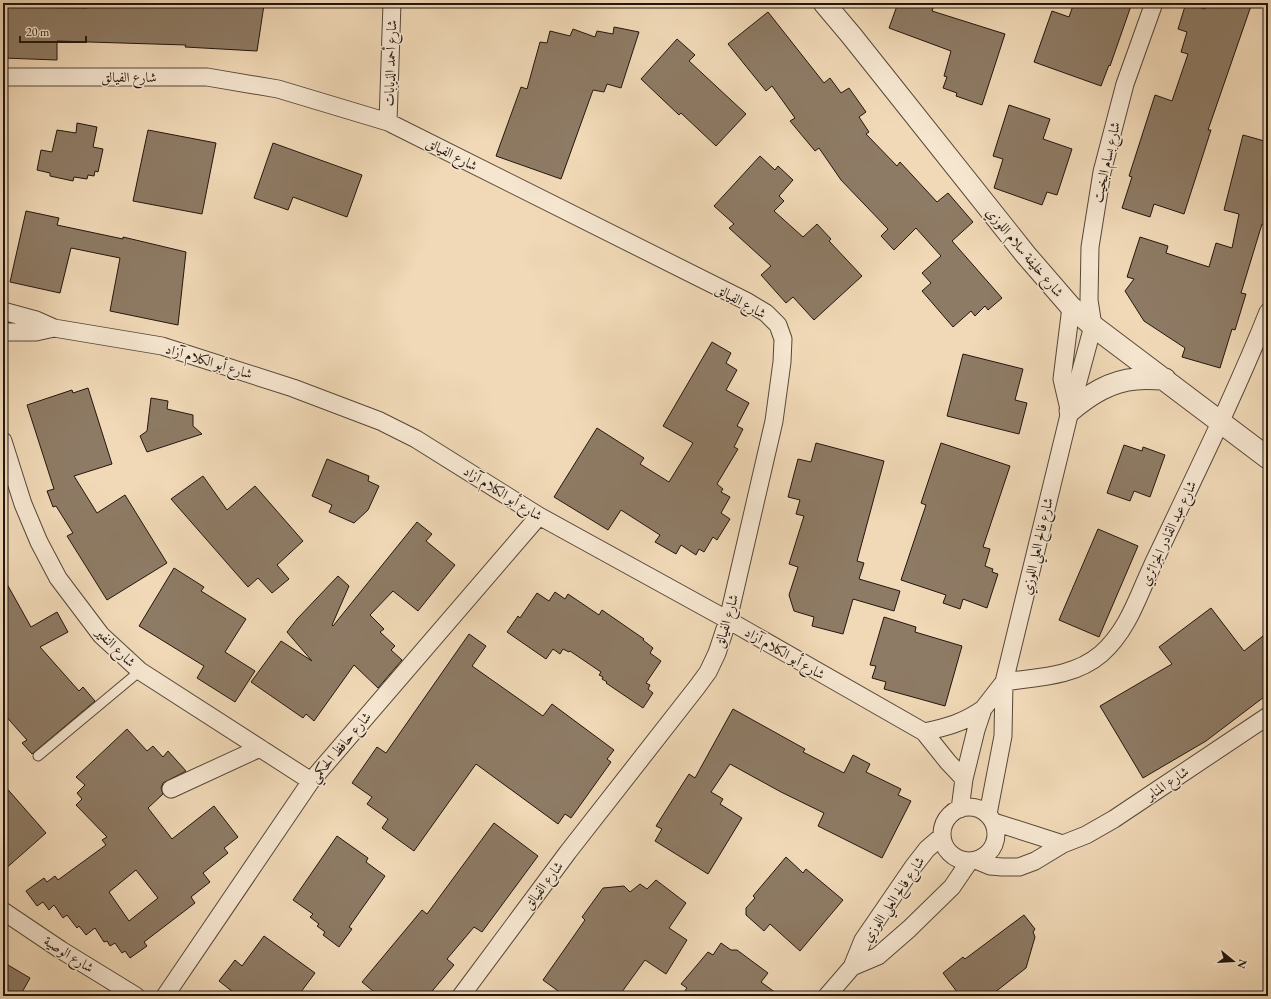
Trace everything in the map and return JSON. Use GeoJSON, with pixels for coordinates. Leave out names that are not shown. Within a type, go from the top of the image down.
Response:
{"type":"FeatureCollection","features":[{"type":"Feature","properties":{"kind":"street","name":"شارع أحمد الذيابات"},"geometry":{"type":"LineString","coordinates":[[388,122],[392,3]]}},
{"type":"Feature","properties":{"kind":"street","name":"شارع خليفة سلام اللوزي"},"geometry":{"type":"LineString","coordinates":[[824,3],[851,34],[1026,255],[1071,307],[1093,326],[1268,458]]}},
{"type":"Feature","properties":{"kind":"street","name":"شارع بسام البخيت"},"geometry":{"type":"LineString","coordinates":[[1093,326],[1089,300],[1090,247],[1102,172],[1125,84],[1154,3]]}},
{"type":"Feature","properties":{"kind":"street","name":"شارع الفيالق"},"geometry":{"type":"LineString","coordinates":[[3,77],[207,77],[278,89],[388,122],[746,301],[766,313],[778,325],[783,339],[782,362],[774,421],[728,620],[717,653],[708,672],[697,687],[568,852],[461,996]]}},
{"type":"Feature","properties":{"kind":"street","name":"شارع فالح العلي اللوزي"},"geometry":{"type":"LineString","coordinates":[[1070,411],[1062,379],[1071,307]]}},
{"type":"Feature","properties":{"kind":"street","name":"شارع أبو الكلام آزاد"},"geometry":{"type":"LineString","coordinates":[[3,311],[36,320],[54,328],[162,346],[293,388],[372,418],[416,439],[538,516],[728,620],[924,732],[964,779]]}},
{"type":"Feature","properties":{"kind":"street","name":"شارع عبد القادر الجزائري"},"geometry":{"type":"LineString","coordinates":[[1004,682],[1061,674],[1084,666],[1102,654],[1117,637],[1130,617],[1150,570],[1247,364],[1268,312]]}},
{"type":"Feature","properties":{"kind":"street","name":"شارع فالح العلي اللوزي"},"geometry":{"type":"LineString","coordinates":[[991,818],[1003,736],[1004,682],[1070,411],[1093,326]]}},
{"type":"Feature","properties":{"kind":"street","name":"شارع أبو الكلام آزاد"},"geometry":{"type":"LineString","coordinates":[[3,332],[36,332],[54,328]]}},
{"type":"Feature","properties":{"kind":"street"},"geometry":{"type":"LineString","coordinates":[[1070,411],[1096,392],[1117,382],[1136,379],[1165,379]]}},
{"type":"Feature","properties":{"kind":"street","name":"شارع النفير"},"geometry":{"type":"LineString","coordinates":[[3,441],[23,504],[39,542],[58,578],[101,635],[140,671],[311,781]]}},
{"type":"Feature","properties":{"kind":"street","name":"شارع حافظ الحكمي"},"geometry":{"type":"LineString","coordinates":[[164,996],[311,781],[538,516]]}},
{"type":"Feature","properties":{"kind":"street","name":"شارع فالح العلي اللوزي"},"geometry":{"type":"LineString","coordinates":[[960,809],[964,779],[976,730],[983,709],[1004,682]]}},
{"type":"Feature","properties":{"kind":"street"},"geometry":{"type":"LineString","coordinates":[[924,732],[969,719],[983,709]]}},
{"type":"Feature","properties":{"kind":"street","name":"شارع المنابر"},"geometry":{"type":"LineString","coordinates":[[973,861],[996,866],[1019,867],[1040,858],[1063,844],[1086,835],[1114,819],[1268,716]]}},
{"type":"Feature","properties":{"kind":"street"},"geometry":{"type":"LineString","coordinates":[[171,789],[260,748]]}},
{"type":"Feature","properties":{"kind":"street"},"geometry":{"type":"LineString","coordinates":[[991,818],[996,831],[996,842],[991,851],[985,857],[973,861],[960,861],[951,856],[944,847],[941,837],[942,827],[947,817],[954,811],[964,807],[981,809],[991,818],[1063,844]]}},
{"type":"Feature","properties":{"kind":"street","name":"شارع فالح العلي اللوزي"},"geometry":{"type":"LineString","coordinates":[[826,996],[852,967],[863,940],[927,849],[941,837]]}},
{"type":"Feature","properties":{"kind":"street","name":"شارع فالح العلي اللوزي"},"geometry":{"type":"LineString","coordinates":[[852,967],[878,956],[909,929],[952,887],[973,861]]}},
{"type":"Feature","properties":{"kind":"street","name":"شارع الوصية"},"geometry":{"type":"LineString","coordinates":[[3,911],[61,950],[136,996]]}},
{"type":"Feature","properties":{"kind":"lane"},"geometry":{"type":"LineString","coordinates":[[38,756],[140,671]]}},
{"type":"Feature","properties":{"kind":"building"},"geometry":{"type":"Polygon","coordinates":[[[87,3],[224,3],[264,5],[257,51],[185,47],[186,45],[57,41],[57,60],[3,58],[3,7],[87,8],[87,3]]]}},
{"type":"Feature","properties":{"kind":"building"},"geometry":{"type":"Polygon","coordinates":[[[898,3],[935,3],[932,11],[1005,34],[982,105],[956,96],[957,93],[943,88],[947,77],[944,76],[951,51],[889,28],[898,3]]]}},
{"type":"Feature","properties":{"kind":"building"},"geometry":{"type":"Polygon","coordinates":[[[1074,3],[1132,3],[1110,66],[1109,65],[1101,86],[1034,62],[1052,11],[1069,17],[1074,3]]]}},
{"type":"Feature","properties":{"kind":"building"},"geometry":{"type":"Polygon","coordinates":[[[1186,3],[1205,9],[1207,3],[1252,3],[1208,130],[1211,130],[1184,214],[1154,204],[1150,217],[1122,208],[1132,177],[1129,176],[1155,95],[1172,101],[1188,54],[1181,52],[1187,32],[1178,29],[1186,3]]]}},
{"type":"Feature","properties":{"kind":"building"},"geometry":{"type":"Polygon","coordinates":[[[768,12],[824,83],[830,78],[841,93],[849,88],[866,112],[859,117],[869,132],[866,134],[897,166],[900,162],[937,202],[948,193],[973,222],[952,241],[1002,298],[988,310],[985,306],[975,316],[971,311],[953,327],[922,291],[931,283],[922,273],[941,256],[916,228],[894,250],[881,236],[888,229],[841,180],[819,148],[815,151],[790,121],[795,118],[772,86],[766,91],[728,44],[768,12]]]}},
{"type":"Feature","properties":{"kind":"building"},"geometry":{"type":"Polygon","coordinates":[[[614,27],[639,32],[621,88],[607,84],[604,92],[593,90],[561,179],[496,156],[521,87],[527,89],[540,42],[547,43],[550,31],[570,36],[573,29],[595,37],[597,31],[613,34],[614,27]]]}},
{"type":"Feature","properties":{"kind":"building"},"geometry":{"type":"Polygon","coordinates":[[[677,39],[695,55],[689,61],[746,114],[716,146],[681,113],[679,115],[641,79],[677,39]]]}},
{"type":"Feature","properties":{"kind":"building"},"geometry":{"type":"Polygon","coordinates":[[[1009,105],[1050,119],[1043,139],[1072,149],[1057,195],[1047,192],[1042,205],[994,188],[1003,159],[993,156],[1009,105]]]}},
{"type":"Feature","properties":{"kind":"building"},"geometry":{"type":"Polygon","coordinates":[[[77,123],[97,127],[93,147],[103,149],[98,172],[95,171],[94,176],[88,175],[87,179],[74,177],[73,181],[50,176],[50,173],[37,170],[41,150],[52,152],[57,130],[76,133],[77,123]]]}},
{"type":"Feature","properties":{"kind":"building"},"geometry":{"type":"Polygon","coordinates":[[[148,130],[216,143],[202,214],[133,201],[148,130]]]}},
{"type":"Feature","properties":{"kind":"building"},"geometry":{"type":"Polygon","coordinates":[[[1243,135],[1268,142],[1268,212],[1265,225],[1262,224],[1241,293],[1246,294],[1235,330],[1232,329],[1220,368],[1182,357],[1185,348],[1144,321],[1125,291],[1134,279],[1127,277],[1140,237],[1168,246],[1166,253],[1209,267],[1216,243],[1232,248],[1239,214],[1224,210],[1243,135]]]}},
{"type":"Feature","properties":{"kind":"building"},"geometry":{"type":"Polygon","coordinates":[[[273,143],[362,175],[347,217],[293,197],[288,210],[254,198],[273,143]]]}},
{"type":"Feature","properties":{"kind":"building"},"geometry":{"type":"Polygon","coordinates":[[[760,156],[775,170],[778,166],[793,180],[779,196],[784,201],[774,211],[803,237],[817,224],[831,239],[829,241],[862,276],[814,320],[793,297],[786,303],[761,275],[771,266],[729,228],[734,224],[714,206],[760,156]]]}},
{"type":"Feature","properties":{"kind":"building"},"geometry":{"type":"Polygon","coordinates":[[[26,211],[59,218],[57,225],[123,239],[123,237],[186,252],[178,325],[110,311],[120,258],[71,248],[60,293],[10,282],[26,211]]]}},
{"type":"Feature","properties":{"kind":"building"},"geometry":{"type":"Polygon","coordinates":[[[712,342],[731,353],[726,363],[737,370],[726,390],[749,403],[737,426],[743,429],[734,447],[738,449],[717,484],[723,489],[721,492],[730,497],[721,513],[730,519],[717,540],[713,537],[704,552],[699,549],[696,555],[681,545],[676,554],[655,542],[660,535],[621,510],[608,530],[554,497],[597,428],[644,458],[640,464],[669,482],[693,443],[663,426],[712,342]]]}},
{"type":"Feature","properties":{"kind":"building"},"geometry":{"type":"Polygon","coordinates":[[[963,354],[1023,369],[1015,400],[1027,403],[1019,434],[947,416],[963,354]]]}},
{"type":"Feature","properties":{"kind":"building"},"geometry":{"type":"Polygon","coordinates":[[[88,388],[112,464],[74,476],[97,513],[125,495],[167,563],[107,600],[67,536],[73,533],[56,506],[53,507],[47,491],[54,489],[27,405],[72,390],[73,393],[88,388]]]}},
{"type":"Feature","properties":{"kind":"building"},"geometry":{"type":"Polygon","coordinates":[[[151,398],[168,401],[167,409],[193,415],[193,426],[202,434],[147,452],[140,436],[147,431],[151,398]]]}},
{"type":"Feature","properties":{"kind":"building"},"geometry":{"type":"Polygon","coordinates":[[[816,443],[884,461],[857,561],[864,563],[859,579],[900,591],[894,611],[853,599],[843,634],[812,626],[814,617],[794,611],[789,595],[798,567],[789,564],[804,516],[796,514],[800,500],[788,497],[798,459],[811,462],[816,443]]]}},
{"type":"Feature","properties":{"kind":"building"},"geometry":{"type":"Polygon","coordinates":[[[941,443],[1010,466],[983,547],[990,549],[985,566],[993,569],[992,572],[998,574],[987,608],[963,599],[960,609],[943,603],[946,595],[901,580],[926,505],[921,503],[941,443]]]}},
{"type":"Feature","properties":{"kind":"building"},"geometry":{"type":"Polygon","coordinates":[[[1124,445],[1142,451],[1143,447],[1165,455],[1150,497],[1134,491],[1130,501],[1107,493],[1124,445]]]}},
{"type":"Feature","properties":{"kind":"building"},"geometry":{"type":"Polygon","coordinates":[[[327,459],[369,476],[368,481],[379,486],[368,510],[354,523],[329,512],[332,505],[312,496],[327,459]]]}},
{"type":"Feature","properties":{"kind":"building"},"geometry":{"type":"Polygon","coordinates":[[[203,476],[227,510],[255,486],[303,541],[277,565],[289,579],[272,593],[258,578],[248,587],[171,499],[203,476]]]}},
{"type":"Feature","properties":{"kind":"building"},"geometry":{"type":"Polygon","coordinates":[[[417,522],[432,534],[426,541],[455,565],[418,611],[393,591],[370,615],[384,629],[380,632],[395,646],[391,650],[402,660],[378,688],[354,665],[314,721],[306,714],[303,718],[251,682],[281,641],[312,661],[287,632],[297,619],[338,576],[349,586],[332,625],[333,626],[417,522]]]}},
{"type":"Feature","properties":{"kind":"building"},"geometry":{"type":"Polygon","coordinates":[[[1098,529],[1138,546],[1099,637],[1059,620],[1098,529]]]}},
{"type":"Feature","properties":{"kind":"building"},"geometry":{"type":"Polygon","coordinates":[[[174,568],[204,587],[201,591],[246,619],[225,652],[255,671],[235,702],[197,678],[204,666],[139,626],[174,568]]]}},
{"type":"Feature","properties":{"kind":"building"},"geometry":{"type":"Polygon","coordinates":[[[3,577],[31,627],[57,612],[68,632],[40,647],[79,691],[83,687],[95,701],[32,754],[22,743],[27,740],[3,713],[3,577]]]}},
{"type":"Feature","properties":{"kind":"building"},"geometry":{"type":"Polygon","coordinates":[[[555,592],[565,599],[568,594],[599,615],[602,610],[644,639],[643,640],[653,648],[650,653],[661,661],[646,683],[650,685],[648,689],[653,693],[643,708],[606,683],[607,682],[602,679],[603,677],[599,675],[601,672],[570,651],[569,652],[563,649],[560,654],[553,649],[546,659],[507,632],[518,616],[520,618],[537,593],[549,601],[555,592]]]}},
{"type":"Feature","properties":{"kind":"building"},"geometry":{"type":"Polygon","coordinates":[[[1211,608],[1244,651],[1268,632],[1268,694],[1206,741],[1143,778],[1100,706],[1172,664],[1159,647],[1211,608]]]}},
{"type":"Feature","properties":{"kind":"building"},"geometry":{"type":"Polygon","coordinates":[[[884,617],[916,627],[915,632],[962,646],[945,706],[884,689],[886,682],[872,678],[876,666],[870,665],[884,617]]]}},
{"type":"Feature","properties":{"kind":"building"},"geometry":{"type":"Polygon","coordinates":[[[469,634],[486,646],[472,666],[543,716],[552,704],[614,750],[607,759],[611,762],[571,818],[565,814],[558,824],[476,764],[414,851],[382,828],[388,819],[367,804],[372,797],[352,783],[377,747],[386,753],[469,634]]]}},
{"type":"Feature","properties":{"kind":"building"},"geometry":{"type":"Polygon","coordinates":[[[733,709],[805,749],[803,752],[844,773],[853,755],[870,764],[866,772],[901,789],[898,795],[911,801],[882,858],[818,826],[824,813],[781,792],[730,764],[711,792],[723,799],[720,804],[742,818],[708,874],[655,841],[662,829],[656,826],[689,774],[695,778],[733,709]]]}},
{"type":"Feature","properties":{"kind":"building"},"geometry":{"type":"Polygon","coordinates":[[[127,729],[147,751],[153,746],[163,757],[168,751],[186,771],[163,783],[161,788],[163,794],[148,808],[172,839],[214,806],[238,837],[224,848],[228,853],[203,873],[210,882],[191,897],[195,903],[144,942],[147,946],[130,958],[125,951],[122,953],[115,943],[110,946],[107,941],[104,942],[95,928],[86,935],[79,926],[77,928],[67,915],[63,918],[54,905],[49,910],[43,902],[37,906],[26,891],[44,878],[47,882],[55,876],[58,880],[106,845],[102,840],[107,837],[76,805],[82,799],[77,793],[85,785],[76,777],[127,729]],[[136,870],[109,892],[129,921],[158,898],[136,870]]]}},
{"type":"Feature","properties":{"kind":"building"},"geometry":{"type":"Polygon","coordinates":[[[3,784],[46,833],[3,871],[3,784]]]}},
{"type":"Feature","properties":{"kind":"building"},"geometry":{"type":"Polygon","coordinates":[[[494,823],[538,856],[482,932],[474,927],[447,959],[454,965],[428,996],[379,996],[362,982],[422,910],[427,914],[494,823]]]}},
{"type":"Feature","properties":{"kind":"building"},"geometry":{"type":"Polygon","coordinates":[[[337,836],[368,858],[366,862],[385,876],[349,927],[352,929],[339,947],[323,935],[325,932],[317,926],[319,924],[310,917],[313,914],[293,900],[337,836]]]}},
{"type":"Feature","properties":{"kind":"building"},"geometry":{"type":"Polygon","coordinates":[[[786,857],[803,873],[806,869],[843,900],[800,951],[770,924],[764,931],[746,915],[746,908],[755,898],[753,896],[786,857]]]}},
{"type":"Feature","properties":{"kind":"building"},"geometry":{"type":"Polygon","coordinates":[[[656,880],[686,903],[669,928],[687,940],[666,974],[645,960],[619,996],[565,996],[543,980],[585,920],[582,917],[603,888],[624,886],[630,892],[640,884],[647,889],[656,880]]]}},
{"type":"Feature","properties":{"kind":"building"},"geometry":{"type":"Polygon","coordinates":[[[1024,915],[1035,929],[1033,932],[1035,937],[1026,968],[990,996],[960,996],[943,973],[963,957],[965,959],[1024,915]]]}},
{"type":"Feature","properties":{"kind":"building"},"geometry":{"type":"Polygon","coordinates":[[[264,936],[315,973],[298,996],[238,996],[219,981],[235,960],[242,966],[264,936]]]}},
{"type":"Feature","properties":{"kind":"building"},"geometry":{"type":"Polygon","coordinates":[[[721,943],[731,950],[737,950],[768,973],[761,982],[780,996],[681,996],[687,988],[681,984],[708,952],[713,955],[721,943]]]}},
{"type":"Feature","properties":{"kind":"building"},"geometry":{"type":"Polygon","coordinates":[[[3,962],[30,978],[20,996],[3,996],[3,962]]]}}]}
